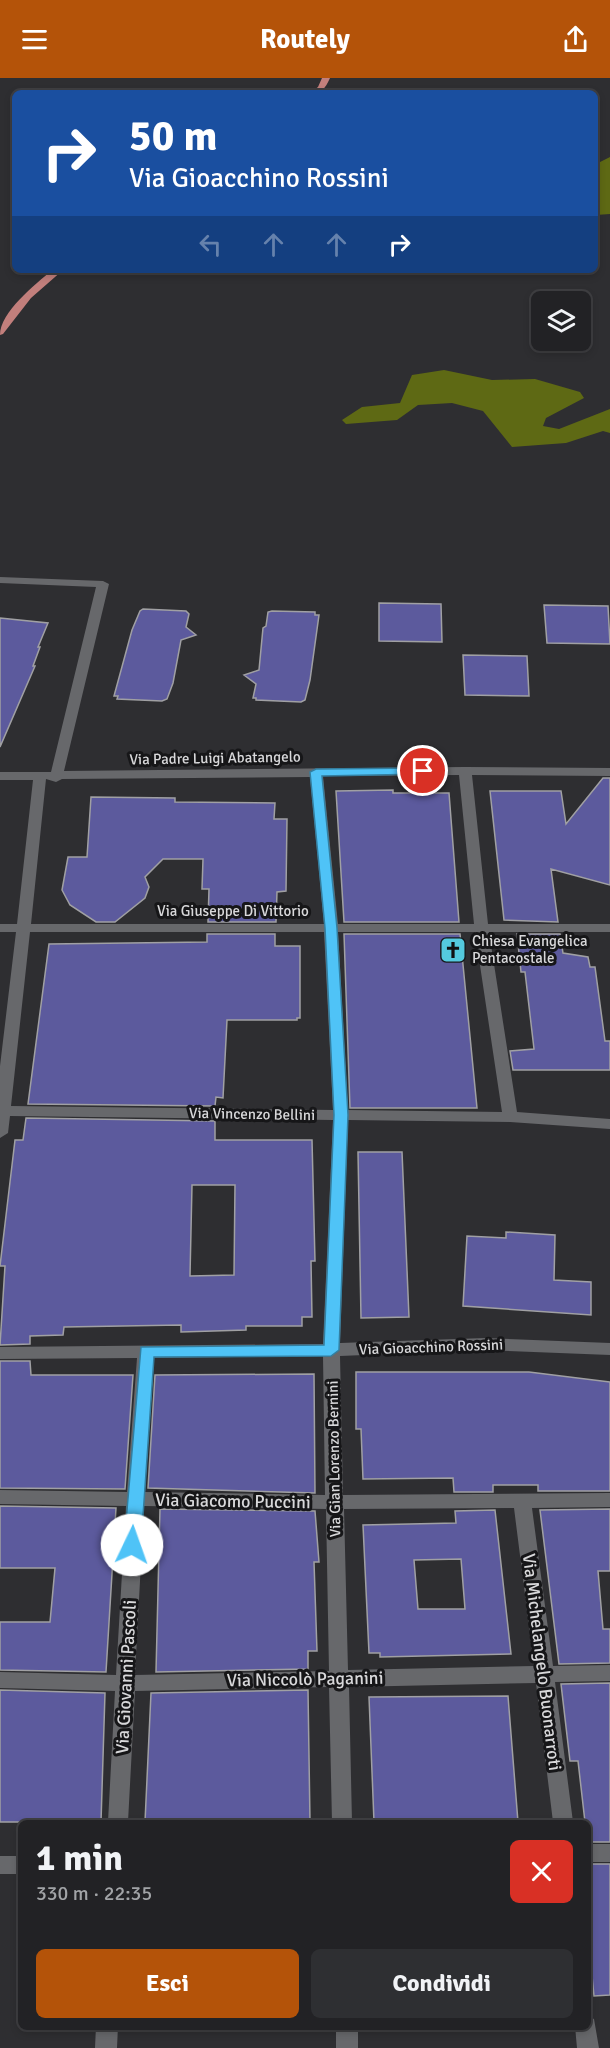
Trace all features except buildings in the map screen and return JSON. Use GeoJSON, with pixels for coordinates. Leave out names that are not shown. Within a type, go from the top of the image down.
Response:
{"type":"FeatureCollection","features":[{"type":"Feature","properties":{"kind":"main road"},"geometry":{"type":"LineString","coordinates":[[0,332],[28,296],[55,273]]}},
{"type":"Feature","properties":{"kind":"street"},"geometry":{"type":"LineString","coordinates":[[0,580],[103,584],[56,778]]}},
{"type":"Feature","properties":{"kind":"street"},"geometry":{"type":"LineString","coordinates":[[465,771],[481,928],[510,1117]]}},
{"type":"Feature","properties":{"kind":"street","name":"Via Padre Luigi Abatangelo"},"geometry":{"type":"LineString","coordinates":[[0,776],[56,778],[316,772],[610,772]]}},
{"type":"Feature","properties":{"kind":"street","name":"Via Gian Lorenzo Bernini"},"geometry":{"type":"LineString","coordinates":[[316,772],[331,928],[341,1115],[331,1350],[342,1820]]}},
{"type":"Feature","properties":{"kind":"street"},"geometry":{"type":"LineString","coordinates":[[0,1133],[25,928],[40,777]]}},
{"type":"Feature","properties":{"kind":"street","name":"Via Giuseppe Di Vittorio"},"geometry":{"type":"LineString","coordinates":[[0,928],[610,928]]}},
{"type":"Feature","properties":{"kind":"street","name":"Via Vincenzo Bellini"},"geometry":{"type":"LineString","coordinates":[[3,1111],[608,1120]]}},
{"type":"Feature","properties":{"kind":"street","name":"Via Gioacchino Rossini"},"geometry":{"type":"LineString","coordinates":[[0,1353],[331,1350],[486,1344],[610,1349]]}},
{"type":"Feature","properties":{"kind":"street","name":"Via Giovanni Pascoli"},"geometry":{"type":"LineString","coordinates":[[118,1820],[135,1499],[146,1351]]}},
{"type":"Feature","properties":{"kind":"street","name":"Via Giacomo Puccini"},"geometry":{"type":"LineString","coordinates":[[0,1497],[335,1502],[610,1500]]}},
{"type":"Feature","properties":{"kind":"street","name":"Via Michelangelo Buonarroti"},"geometry":{"type":"LineString","coordinates":[[522,1501],[562,1820]]}},
{"type":"Feature","properties":{"kind":"street","name":"Via Niccolò Paganini"},"geometry":{"type":"LineString","coordinates":[[0,1680],[125,1683],[610,1673]]}},
{"type":"Feature","properties":{"kind":"street"},"geometry":{"type":"LineString","coordinates":[[591,1853],[610,1853]]}},
{"type":"Feature","properties":{"kind":"street"},"geometry":{"type":"LineString","coordinates":[[0,1865],[18,1865]]}},
{"type":"Feature","properties":{"kind":"street"},"geometry":{"type":"LineString","coordinates":[[106,2048],[107,2030]]}},
{"type":"Feature","properties":{"kind":"street"},"geometry":{"type":"LineString","coordinates":[[347,2030],[347,2048]]}},
{"type":"Feature","properties":{"kind":"street"},"geometry":{"type":"LineString","coordinates":[[586,2030],[588,2048]]}},
{"type":"Feature","properties":{"kind":"green space"},"geometry":{"type":"Polygon","coordinates":[[[610,157],[610,214],[598,215],[598,163],[610,157]]]}},
{"type":"Feature","properties":{"kind":"green space"},"geometry":{"type":"Polygon","coordinates":[[[444,370],[492,380],[535,379],[580,392],[584,398],[546,418],[543,426],[559,429],[610,409],[610,433],[603,431],[566,443],[512,447],[483,411],[452,403],[418,405],[397,420],[346,424],[342,420],[362,407],[400,403],[412,375],[444,370]]]}},
{"type":"Feature","properties":{"kind":"place","name":"Chiesa Evangelica Pentacostale"},"geometry":{"type":"Point","coordinates":[453,950]}},
{"type":"Feature","properties":{"kind":"route"},"geometry":{"type":"LineString","coordinates":[[132,1545],[146,1351],[331,1350],[341,1115],[331,928],[316,772],[423,771]]}}]}
